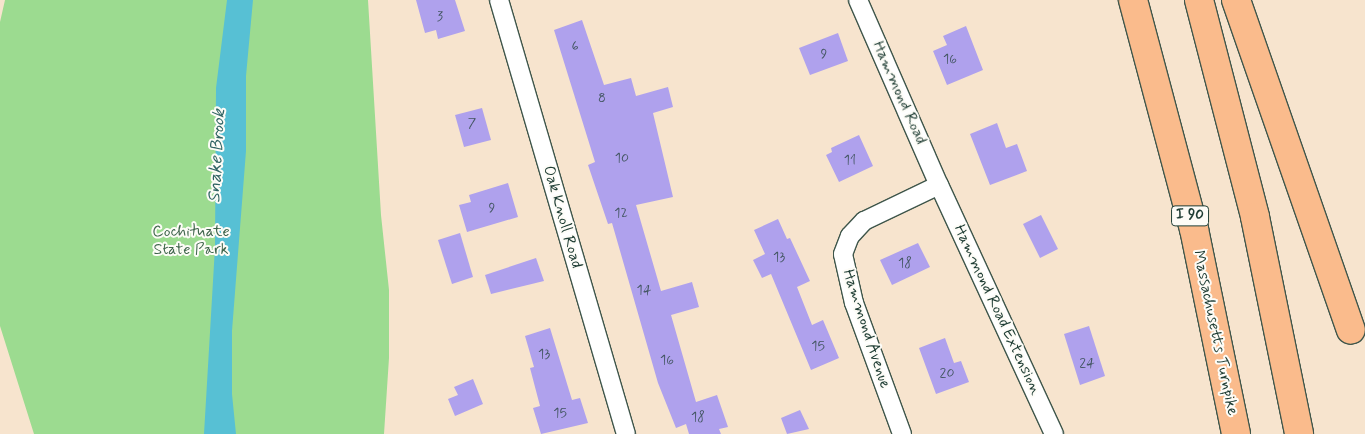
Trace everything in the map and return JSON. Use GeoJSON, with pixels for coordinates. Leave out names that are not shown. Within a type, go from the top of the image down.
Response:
{"type":"FeatureCollection","features":[{"type":"Feature","properties":{"kind":"highway","name":"Massachusetts Turnpike"},"geometry":{"type":"LineString","coordinates":[[1134,0],[1194,229],[1236,434]]}},
{"type":"Feature","properties":{"kind":"highway"},"geometry":{"type":"LineString","coordinates":[[1199,0],[1255,217],[1299,434]]}},
{"type":"Feature","properties":{"kind":"highway"},"geometry":{"type":"LineString","coordinates":[[1236,0],[1351,330]]}},
{"type":"Feature","properties":{"kind":"street","name":"Oak Knoll Road"},"geometry":{"type":"LineString","coordinates":[[499,0],[626,434]]}},
{"type":"Feature","properties":{"kind":"street","name":"Hammond Road"},"geometry":{"type":"LineString","coordinates":[[858,0],[939,185]]}},
{"type":"Feature","properties":{"kind":"street","name":"Hammond Avenue"},"geometry":{"type":"LineString","coordinates":[[902,434],[849,287],[843,254],[850,236],[864,221],[939,185]]}},
{"type":"Feature","properties":{"kind":"street","name":"Hammond Road Extension"},"geometry":{"type":"LineString","coordinates":[[939,185],[1054,434]]}},
{"type":"Feature","properties":{"kind":"green space","name":"Cochituate State Park"},"geometry":{"type":"Polygon","coordinates":[[[5,0],[368,0],[381,215],[389,290],[389,358],[384,434],[34,434],[0,326],[0,22],[5,0]]]}},
{"type":"Feature","properties":{"kind":"water","name":"Snake Brook"},"geometry":{"type":"Polygon","coordinates":[[[227,0],[253,0],[246,76],[246,151],[232,331],[232,394],[236,434],[204,434],[215,247],[216,88],[227,0]]]}},
{"type":"Feature","properties":{"kind":"building"},"geometry":{"type":"Polygon","coordinates":[[[416,0],[455,0],[465,31],[438,39],[436,30],[425,33],[416,0]]]}},
{"type":"Feature","properties":{"kind":"building"},"geometry":{"type":"Polygon","coordinates":[[[582,20],[604,85],[631,78],[636,96],[668,87],[673,107],[653,113],[673,197],[636,205],[661,291],[692,282],[699,307],[671,315],[696,402],[717,395],[728,427],[719,429],[721,434],[689,434],[686,424],[676,428],[658,383],[612,223],[608,224],[588,165],[595,162],[554,30],[582,20]]]}},
{"type":"Feature","properties":{"kind":"building"},"geometry":{"type":"Polygon","coordinates":[[[966,26],[983,70],[947,85],[933,51],[947,45],[943,36],[966,26]]]}},
{"type":"Feature","properties":{"kind":"building"},"geometry":{"type":"Polygon","coordinates":[[[838,33],[848,61],[810,75],[799,48],[838,33]]]}},
{"type":"Feature","properties":{"kind":"building"},"geometry":{"type":"Polygon","coordinates":[[[482,108],[491,140],[464,147],[455,115],[482,108]]]}},
{"type":"Feature","properties":{"kind":"building"},"geometry":{"type":"Polygon","coordinates":[[[997,123],[1006,148],[1017,144],[1027,171],[990,185],[970,134],[997,123]]]}},
{"type":"Feature","properties":{"kind":"building"},"geometry":{"type":"Polygon","coordinates":[[[859,135],[873,166],[839,182],[826,155],[832,152],[831,148],[859,135]]]}},
{"type":"Feature","properties":{"kind":"building"},"geometry":{"type":"Polygon","coordinates":[[[508,183],[518,217],[467,232],[459,205],[471,202],[469,195],[508,183]]]}},
{"type":"Feature","properties":{"kind":"building"},"geometry":{"type":"Polygon","coordinates":[[[1041,215],[1058,249],[1040,258],[1023,224],[1041,215]]]}},
{"type":"Feature","properties":{"kind":"building"},"geometry":{"type":"Polygon","coordinates":[[[778,219],[787,239],[790,238],[810,281],[797,287],[812,325],[823,320],[839,358],[811,370],[771,274],[762,278],[753,260],[765,254],[754,230],[778,219]]]}},
{"type":"Feature","properties":{"kind":"building"},"geometry":{"type":"Polygon","coordinates":[[[460,233],[473,277],[452,284],[438,240],[460,233]]]}},
{"type":"Feature","properties":{"kind":"building"},"geometry":{"type":"Polygon","coordinates":[[[918,243],[930,267],[892,285],[880,260],[918,243]]]}},
{"type":"Feature","properties":{"kind":"building"},"geometry":{"type":"Polygon","coordinates":[[[536,258],[544,281],[491,294],[485,275],[536,258]]]}},
{"type":"Feature","properties":{"kind":"building"},"geometry":{"type":"Polygon","coordinates":[[[1089,326],[1105,376],[1080,385],[1064,334],[1089,326]]]}},
{"type":"Feature","properties":{"kind":"building"},"geometry":{"type":"Polygon","coordinates":[[[550,328],[572,400],[580,398],[588,423],[541,434],[533,408],[540,406],[530,368],[534,367],[525,336],[550,328]]]}},
{"type":"Feature","properties":{"kind":"building"},"geometry":{"type":"Polygon","coordinates":[[[945,338],[954,363],[961,361],[969,382],[936,394],[919,348],[945,338]]]}},
{"type":"Feature","properties":{"kind":"building"},"geometry":{"type":"Polygon","coordinates":[[[473,379],[483,404],[455,416],[448,399],[458,395],[454,387],[473,379]]]}},
{"type":"Feature","properties":{"kind":"building"},"geometry":{"type":"Polygon","coordinates":[[[800,410],[809,429],[787,434],[781,418],[800,410]]]}}]}
